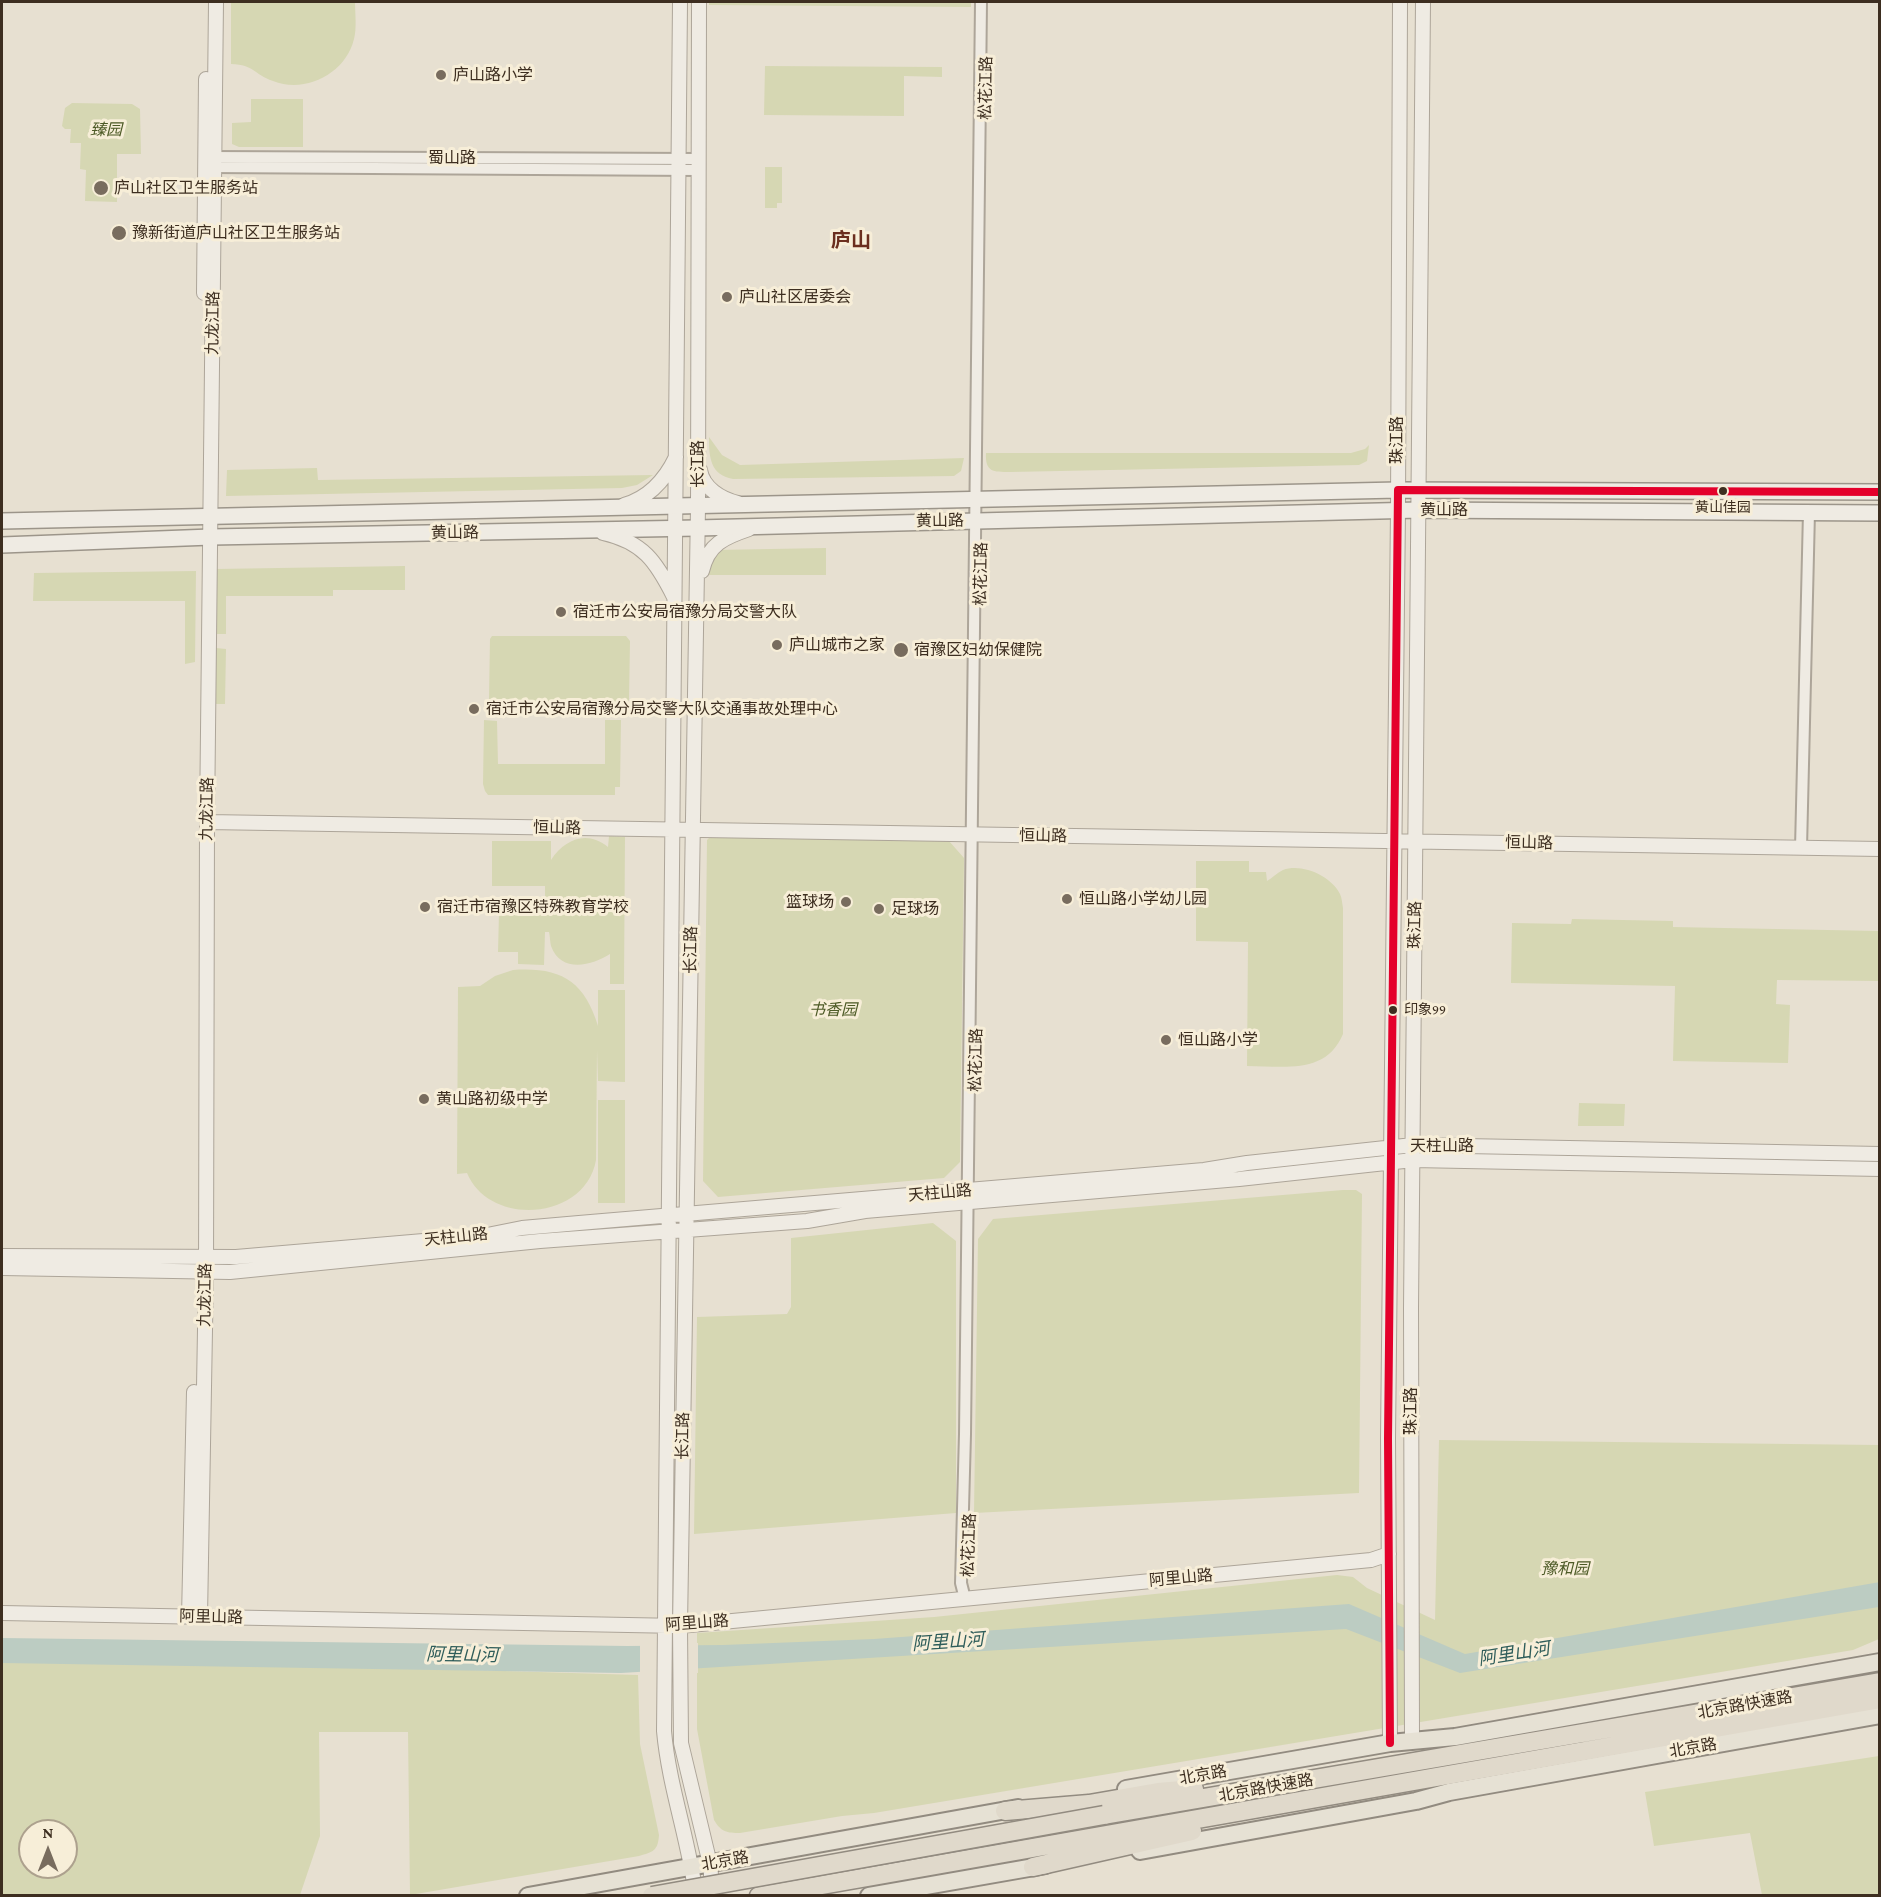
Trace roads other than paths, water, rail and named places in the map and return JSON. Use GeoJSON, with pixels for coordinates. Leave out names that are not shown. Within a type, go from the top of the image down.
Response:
{"type":"FeatureCollection","features":[{"type":"Feature","properties":{"kind":"highway","name":"北京路快速路"},"geometry":{"type":"LineString","coordinates":[[759,1896],[1429,1779],[1850,1695],[1880,1682]]}},
{"type":"Feature","properties":{"kind":"highway","name":"北京路快速路"},"geometry":{"type":"LineString","coordinates":[[652,1896],[1104,1815],[1469,1754],[1850,1695],[1880,1699]]}},
{"type":"Feature","properties":{"kind":"highway"},"geometry":{"type":"LineString","coordinates":[[1005,1811],[1089,1804],[1158,1792],[1208,1787],[1385,1756],[1469,1754]]}},
{"type":"Feature","properties":{"kind":"highway"},"geometry":{"type":"LineString","coordinates":[[1033,1867],[1220,1825],[1377,1794],[1429,1779]]}},
{"type":"Feature","properties":{"kind":"main road","name":"黄山路"},"geometry":{"type":"LineString","coordinates":[[2,521],[676,508],[1398,490],[1880,492]]}},
{"type":"Feature","properties":{"kind":"main road","name":"黄山路"},"geometry":{"type":"LineString","coordinates":[[2,545],[207,538],[1398,510],[1880,513]]}},
{"type":"Feature","properties":{"kind":"main road","name":"北京路"},"geometry":{"type":"LineString","coordinates":[[528,1896],[1390,1743],[1455,1737],[1880,1662]]}},
{"type":"Feature","properties":{"kind":"main road","name":"北京路"},"geometry":{"type":"LineString","coordinates":[[870,1896],[1033,1867],[1189,1843],[1416,1801],[1449,1792],[1880,1715]]}},
{"type":"Feature","properties":{"kind":"street","name":"九龙江路"},"geometry":{"type":"LineString","coordinates":[[194,1617],[207,819],[210,162],[208,2]]}},
{"type":"Feature","properties":{"kind":"street","name":"九龙江路"},"geometry":{"type":"LineString","coordinates":[[210,162],[216,2]]}},
{"type":"Feature","properties":{"kind":"street","name":"长江路"},"geometry":{"type":"LineString","coordinates":[[680,2],[664,1673],[666,1751],[692,1867],[696,1896]]}},
{"type":"Feature","properties":{"kind":"street","name":"长江路"},"geometry":{"type":"LineString","coordinates":[[699,2],[698,528],[680,1671],[682,1749],[710,1864],[713,1896]]}},
{"type":"Feature","properties":{"kind":"street","name":"松花江路"},"geometry":{"type":"LineString","coordinates":[[965,1599],[961,1583],[971,1196],[981,2]]}},
{"type":"Feature","properties":{"kind":"street","name":"松花江路"},"geometry":{"type":"LineString","coordinates":[[978,501],[987,2]]}},
{"type":"Feature","properties":{"kind":"street","name":"珠江路"},"geometry":{"type":"LineString","coordinates":[[1390,1743],[1390,1164],[1398,510],[1400,2]]}},
{"type":"Feature","properties":{"kind":"street","name":"珠江路"},"geometry":{"type":"LineString","coordinates":[[1412,1741],[1414,956],[1423,2]]}},
{"type":"Feature","properties":{"kind":"street","name":"蜀山路"},"geometry":{"type":"LineString","coordinates":[[210,162],[698,164]]}},
{"type":"Feature","properties":{"kind":"street"},"geometry":{"type":"LineString","coordinates":[[1399,166],[1422,166]]}},
{"type":"Feature","properties":{"kind":"street"},"geometry":{"type":"LineString","coordinates":[[1398,283],[1422,283]]}},
{"type":"Feature","properties":{"kind":"street"},"geometry":{"type":"LineString","coordinates":[[610,509],[648,495],[670,468],[677,455]]}},
{"type":"Feature","properties":{"kind":"street"},"geometry":{"type":"LineString","coordinates":[[698,461],[701,476],[712,490],[732,502],[751,506]]}},
{"type":"Feature","properties":{"kind":"street"},"geometry":{"type":"LineString","coordinates":[[1802,845],[1809,512]]}},
{"type":"Feature","properties":{"kind":"street"},"geometry":{"type":"LineString","coordinates":[[697,590],[705,557],[709,551],[723,540],[758,526]]}},
{"type":"Feature","properties":{"kind":"street"},"geometry":{"type":"LineString","coordinates":[[589,530],[620,537],[641,548],[656,564],[675,598]]}},
{"type":"Feature","properties":{"kind":"street","name":"九龙江路"},"geometry":{"type":"LineString","coordinates":[[201,1265],[198,840],[207,538]]}},
{"type":"Feature","properties":{"kind":"street","name":"恒山路"},"geometry":{"type":"LineString","coordinates":[[207,819],[1415,838],[1802,845],[1880,849]]}},
{"type":"Feature","properties":{"kind":"street","name":"恒山路"},"geometry":{"type":"LineString","coordinates":[[1802,845],[1880,843]]}},
{"type":"Feature","properties":{"kind":"street"},"geometry":{"type":"LineString","coordinates":[[1392,956],[1414,956]]}},
{"type":"Feature","properties":{"kind":"street","name":"天柱山路"},"geometry":{"type":"LineString","coordinates":[[2,1256],[201,1265],[230,1272],[540,1241],[807,1221],[971,1196],[1413,1145],[1880,1154]]}},
{"type":"Feature","properties":{"kind":"street","name":"天柱山路"},"geometry":{"type":"LineString","coordinates":[[2,1268],[201,1265],[236,1257],[482,1236],[522,1228],[687,1214],[971,1196],[1390,1164],[1413,1160],[1880,1169]]}},
{"type":"Feature","properties":{"kind":"street","name":"阿里山路"},"geometry":{"type":"LineString","coordinates":[[2,1613],[680,1626],[1371,1560],[1389,1554]]}},
{"type":"Feature","properties":{"kind":"water","name":"阿里山河"},"geometry":{"type":"Polygon","coordinates":[[[1880,1582],[1879,1607],[1460,1673],[1346,1629],[621,1673],[2,1663],[2,1638],[628,1646],[723,1645],[874,1639],[1349,1604],[1465,1654],[1880,1582]]]}},
{"type":"Feature","properties":{"kind":"place","name":"庐山路小学"},"geometry":{"type":"Point","coordinates":[441,75]}},
{"type":"Feature","properties":{"kind":"place","name":"庐山社区卫生服务站"},"geometry":{"type":"Point","coordinates":[101,188]}},
{"type":"Feature","properties":{"kind":"place","name":"豫新街道庐山社区卫生服务站"},"geometry":{"type":"Point","coordinates":[119,233]}},
{"type":"Feature","properties":{"kind":"place","name":"庐山社区居委会"},"geometry":{"type":"Point","coordinates":[727,297]}},
{"type":"Feature","properties":{"kind":"place","name":"黄山佳园"},"geometry":{"type":"Point","coordinates":[1723,491]}},
{"type":"Feature","properties":{"kind":"place","name":"宿迁市公安局宿豫分局交警大队"},"geometry":{"type":"Point","coordinates":[561,612]}},
{"type":"Feature","properties":{"kind":"place","name":"庐山城市之家"},"geometry":{"type":"Point","coordinates":[777,645]}},
{"type":"Feature","properties":{"kind":"place","name":"宿豫区妇幼保健院"},"geometry":{"type":"Point","coordinates":[901,650]}},
{"type":"Feature","properties":{"kind":"place","name":"宿迁市公安局宿豫分局交警大队交通事故处理中心"},"geometry":{"type":"Point","coordinates":[474,709]}},
{"type":"Feature","properties":{"kind":"place","name":"恒山路小学幼儿园"},"geometry":{"type":"Point","coordinates":[1067,899]}},
{"type":"Feature","properties":{"kind":"place","name":"篮球场"},"geometry":{"type":"Point","coordinates":[846,902]}},
{"type":"Feature","properties":{"kind":"place","name":"宿迁市宿豫区特殊教育学校"},"geometry":{"type":"Point","coordinates":[425,907]}},
{"type":"Feature","properties":{"kind":"place","name":"足球场"},"geometry":{"type":"Point","coordinates":[879,909]}},
{"type":"Feature","properties":{"kind":"place","name":"印象99"},"geometry":{"type":"Point","coordinates":[1393,1010]}},
{"type":"Feature","properties":{"kind":"place","name":"恒山路小学"},"geometry":{"type":"Point","coordinates":[1166,1040]}},
{"type":"Feature","properties":{"kind":"place","name":"黄山路初级中学"},"geometry":{"type":"Point","coordinates":[424,1099]}},
{"type":"Feature","properties":{"kind":"district","name":"庐山"},"geometry":{"type":"Point","coordinates":[851,241]}},
{"type":"Feature","properties":{"kind":"park label","name":"臻园"},"geometry":{"type":"Point","coordinates":[106,130]}},
{"type":"Feature","properties":{"kind":"park label","name":"书香园"},"geometry":{"type":"Point","coordinates":[833,1010]}},
{"type":"Feature","properties":{"kind":"park label","name":"豫和园"},"geometry":{"type":"Point","coordinates":[1565,1569]}}]}
